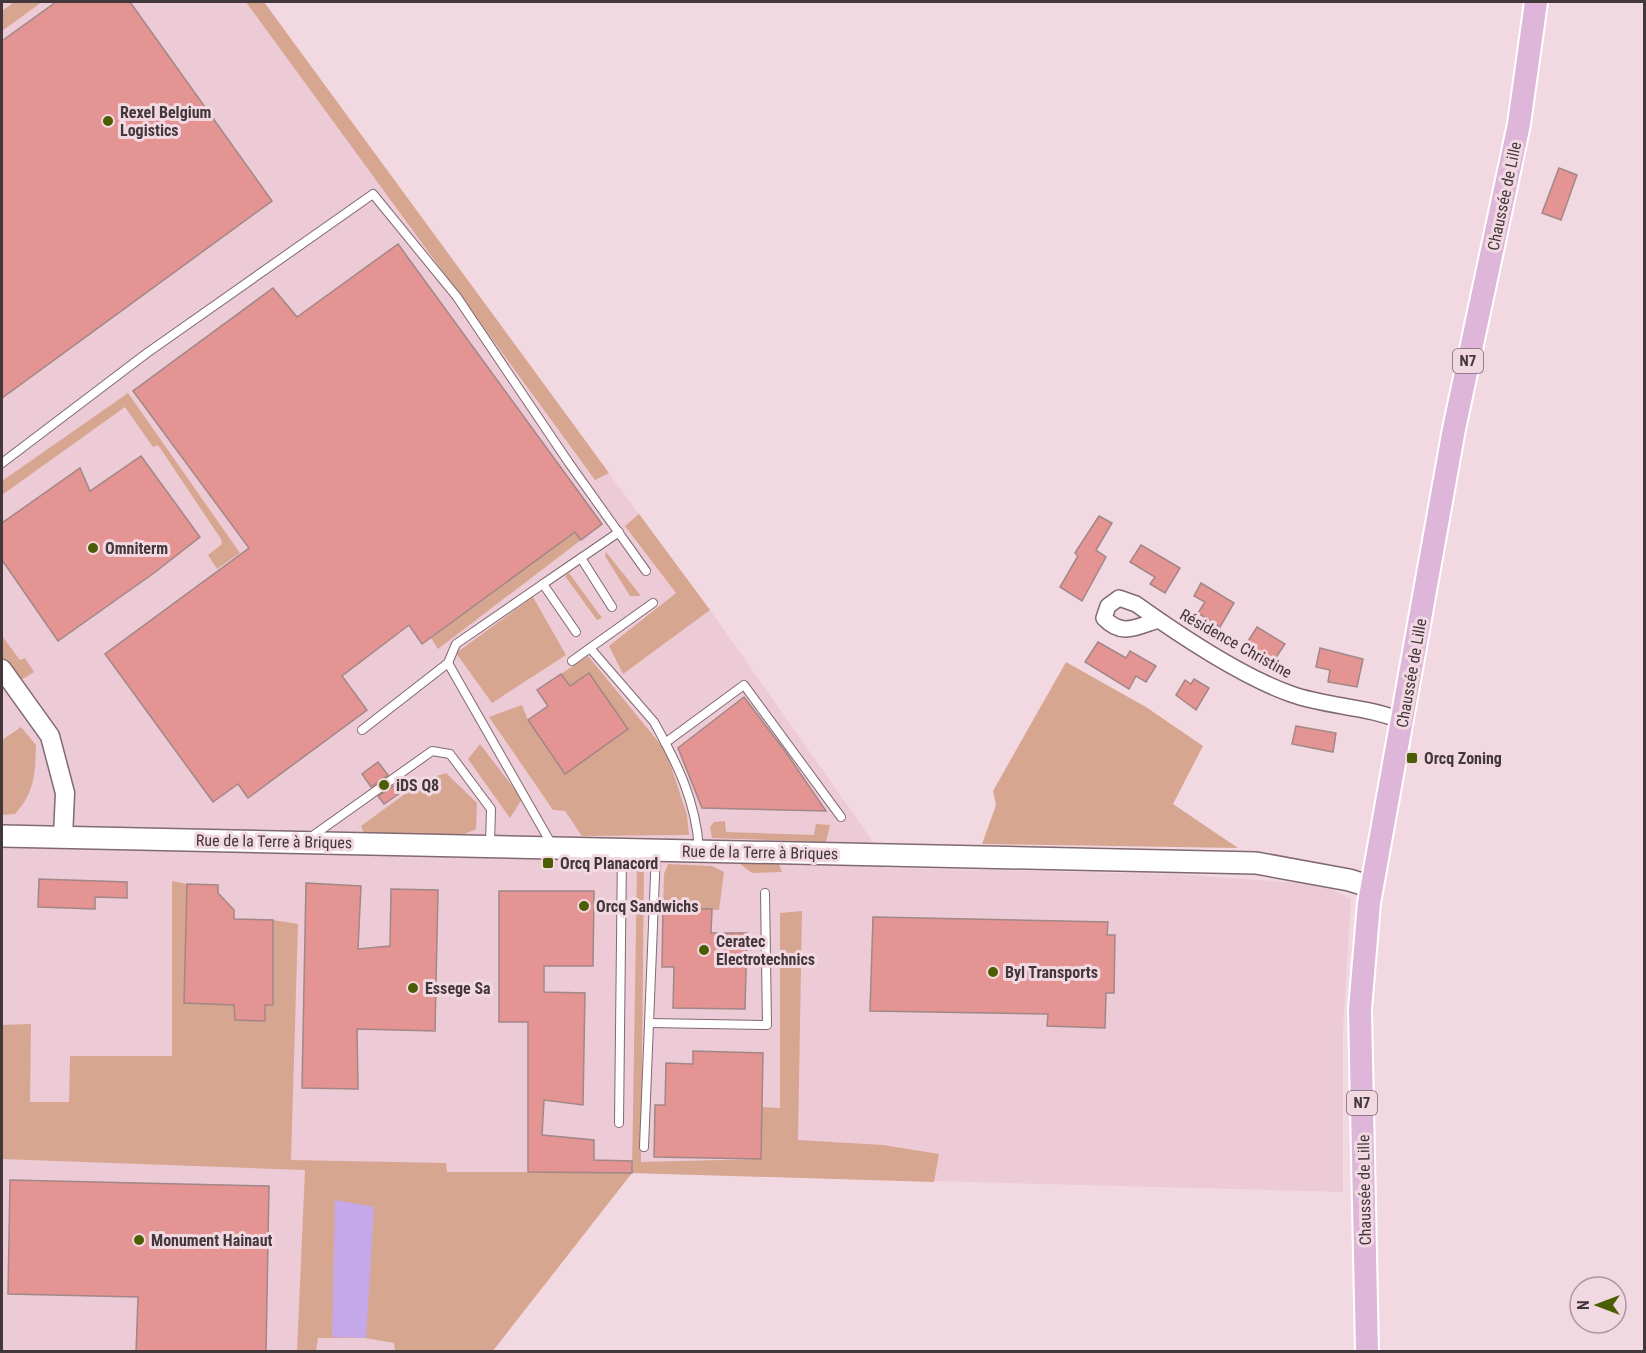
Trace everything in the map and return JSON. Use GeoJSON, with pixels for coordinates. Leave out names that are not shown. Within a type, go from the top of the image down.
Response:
{"type":"FeatureCollection","features":[{"type":"Feature","properties":{"kind":"main road","name":"Chaussée de Lille"},"geometry":{"type":"LineString","coordinates":[[1366,1352],[1360,1009],[1362,969],[1372,887],[1454,429],[1508,181],[1529,64],[1536,2]]}},
{"type":"Feature","properties":{"kind":"main road","name":"Rue de la Terre à Briques"},"geometry":{"type":"LineString","coordinates":[[2,836],[1256,863],[1349,880],[1372,887]]}},
{"type":"Feature","properties":{"kind":"street","name":"Résidence Christine"},"geometry":{"type":"LineString","coordinates":[[1158,620],[1267,685],[1294,695],[1373,711],[1402,721]]}},
{"type":"Feature","properties":{"kind":"street"},"geometry":{"type":"LineString","coordinates":[[2,669],[50,736],[65,792],[63,837]]}},
{"type":"Feature","properties":{"kind":"lane"},"geometry":{"type":"LineString","coordinates":[[2,463],[147,353],[373,194],[457,297],[569,463],[646,571]]}},
{"type":"Feature","properties":{"kind":"lane"},"geometry":{"type":"LineString","coordinates":[[362,730],[448,663],[456,644],[619,532]]}},
{"type":"Feature","properties":{"kind":"lane"},"geometry":{"type":"LineString","coordinates":[[581,558],[612,607]]}},
{"type":"Feature","properties":{"kind":"lane"},"geometry":{"type":"LineString","coordinates":[[543,584],[576,632]]}},
{"type":"Feature","properties":{"kind":"lane"},"geometry":{"type":"LineString","coordinates":[[572,661],[652,603]]}},
{"type":"Feature","properties":{"kind":"lane"},"geometry":{"type":"LineString","coordinates":[[590,648],[654,722],[688,792],[697,820],[699,850]]}},
{"type":"Feature","properties":{"kind":"lane"},"geometry":{"type":"LineString","coordinates":[[448,663],[552,847]]}},
{"type":"Feature","properties":{"kind":"lane"},"geometry":{"type":"LineString","coordinates":[[665,743],[744,685],[841,817]]}},
{"type":"Feature","properties":{"kind":"lane"},"geometry":{"type":"LineString","coordinates":[[306,841],[432,751],[450,754],[490,809],[490,845]]}},
{"type":"Feature","properties":{"kind":"lane"},"geometry":{"type":"LineString","coordinates":[[619,1123],[622,848]]}},
{"type":"Feature","properties":{"kind":"lane"},"geometry":{"type":"LineString","coordinates":[[644,1147],[656,849]]}},
{"type":"Feature","properties":{"kind":"lane"},"geometry":{"type":"LineString","coordinates":[[649,1023],[767,1024],[765,893]]}},
{"type":"Feature","properties":{"kind":"shaded area"},"geometry":{"type":"Polygon","coordinates":[[[2,2],[260,2],[710,610],[871,839],[886,868],[1172,874],[1300,883],[1331,889],[1351,899],[1343,1029],[1343,1192],[632,1173],[492,1351],[2,1352],[2,2]]]}},
{"type":"Feature","properties":{"kind":"shaded area"},"geometry":{"type":"Polygon","coordinates":[[[14,2],[42,2],[2,31],[2,11],[14,2]]]}},
{"type":"Feature","properties":{"kind":"shaded area"},"geometry":{"type":"Polygon","coordinates":[[[246,2],[264,2],[609,473],[595,480],[246,2]]]}},
{"type":"Feature","properties":{"kind":"shaded area"},"geometry":{"type":"Polygon","coordinates":[[[128,393],[240,553],[217,569],[208,555],[222,544],[221,539],[158,445],[153,447],[125,407],[2,495],[2,481],[128,393]]]}},
{"type":"Feature","properties":{"kind":"shaded area"},"geometry":{"type":"Polygon","coordinates":[[[639,514],[710,610],[623,674],[609,646],[676,593],[625,526],[639,514]]]}},
{"type":"Feature","properties":{"kind":"shaded area"},"geometry":{"type":"Polygon","coordinates":[[[575,532],[581,540],[438,649],[431,638],[575,532]]]}},
{"type":"Feature","properties":{"kind":"shaded area"},"geometry":{"type":"Polygon","coordinates":[[[606,552],[641,596],[630,596],[605,556],[606,552]]]}},
{"type":"Feature","properties":{"kind":"shaded area"},"geometry":{"type":"Polygon","coordinates":[[[569,573],[602,618],[597,620],[565,576],[569,573]]]}},
{"type":"Feature","properties":{"kind":"shaded area"},"geometry":{"type":"Polygon","coordinates":[[[533,597],[566,655],[492,703],[456,653],[533,597]]]}},
{"type":"Feature","properties":{"kind":"shaded area"},"geometry":{"type":"Polygon","coordinates":[[[2,636],[20,660],[25,658],[34,672],[18,682],[2,658],[2,636]]]}},
{"type":"Feature","properties":{"kind":"shaded area"},"geometry":{"type":"Polygon","coordinates":[[[588,656],[666,751],[687,815],[689,835],[582,836],[565,811],[553,810],[489,717],[522,705],[528,720],[564,773],[589,673],[570,686],[561,674],[588,656]]]}},
{"type":"Feature","properties":{"kind":"shaded area"},"geometry":{"type":"Polygon","coordinates":[[[1066,662],[1146,707],[1203,746],[1173,804],[1238,848],[982,844],[996,805],[993,791],[1066,662]]]}},
{"type":"Feature","properties":{"kind":"shaded area"},"geometry":{"type":"Polygon","coordinates":[[[21,727],[36,745],[33,782],[27,798],[15,814],[2,815],[2,740],[21,727]]]}},
{"type":"Feature","properties":{"kind":"shaded area"},"geometry":{"type":"Polygon","coordinates":[[[480,744],[522,799],[510,818],[468,759],[480,744]]]}},
{"type":"Feature","properties":{"kind":"shaded area"},"geometry":{"type":"Polygon","coordinates":[[[446,773],[477,803],[476,829],[460,836],[366,838],[361,826],[424,780],[446,773]]]}},
{"type":"Feature","properties":{"kind":"shaded area"},"geometry":{"type":"Polygon","coordinates":[[[725,821],[726,832],[814,835],[816,824],[830,825],[826,842],[712,838],[710,827],[714,822],[725,821]]]}},
{"type":"Feature","properties":{"kind":"shaded area"},"geometry":{"type":"Polygon","coordinates":[[[739,863],[779,864],[782,872],[752,873],[739,863]]]}},
{"type":"Feature","properties":{"kind":"shaded area"},"geometry":{"type":"Polygon","coordinates":[[[668,864],[712,866],[724,872],[719,910],[663,908],[664,874],[668,864]]]}},
{"type":"Feature","properties":{"kind":"shaded area"},"geometry":{"type":"Polygon","coordinates":[[[637,866],[644,866],[641,1162],[761,1159],[762,1107],[780,1108],[780,913],[802,911],[798,1140],[883,1145],[939,1154],[934,1182],[632,1173],[492,1352],[395,1351],[394,1343],[365,1338],[318,1338],[316,1351],[297,1351],[305,1170],[2,1159],[2,1025],[31,1024],[30,1102],[69,1102],[70,1056],[172,1056],[172,881],[187,884],[184,1003],[272,1005],[273,920],[298,924],[291,1160],[446,1163],[447,1172],[632,1172],[637,866]]]}},
{"type":"Feature","properties":{"kind":"shaded area"},"geometry":{"type":"Polygon","coordinates":[[[335,1200],[374,1207],[366,1338],[332,1337],[335,1200]]]}},
{"type":"Feature","properties":{"kind":"building","name":"Rexel Belgium Logistics"},"geometry":{"type":"Polygon","coordinates":[[[56,2],[130,2],[272,201],[2,398],[2,41],[56,2]]]}},
{"type":"Feature","properties":{"kind":"building"},"geometry":{"type":"Polygon","coordinates":[[[1559,168],[1577,175],[1561,220],[1542,213],[1559,168]]]}},
{"type":"Feature","properties":{"kind":"building"},"geometry":{"type":"Polygon","coordinates":[[[398,244],[602,524],[581,540],[575,532],[422,644],[409,625],[342,676],[367,710],[248,798],[238,784],[213,802],[105,654],[249,548],[133,391],[273,288],[297,317],[398,244]]]}},
{"type":"Feature","properties":{"kind":"building","name":"Omniterm"},"geometry":{"type":"Polygon","coordinates":[[[141,456],[200,537],[154,573],[58,641],[2,560],[2,523],[80,468],[90,491],[141,456]]]}},
{"type":"Feature","properties":{"kind":"building"},"geometry":{"type":"Polygon","coordinates":[[[1099,516],[1112,523],[1096,550],[1106,557],[1082,601],[1060,587],[1078,556],[1075,553],[1099,516]]]}},
{"type":"Feature","properties":{"kind":"building"},"geometry":{"type":"Polygon","coordinates":[[[1141,545],[1180,568],[1165,593],[1150,584],[1155,577],[1130,562],[1141,545]]]}},
{"type":"Feature","properties":{"kind":"building"},"geometry":{"type":"Polygon","coordinates":[[[1201,583],[1234,603],[1220,627],[1198,613],[1205,602],[1194,596],[1201,583]]]}},
{"type":"Feature","properties":{"kind":"building"},"geometry":{"type":"Polygon","coordinates":[[[1257,627],[1285,644],[1273,662],[1245,646],[1257,627]]]}},
{"type":"Feature","properties":{"kind":"building"},"geometry":{"type":"Polygon","coordinates":[[[1098,642],[1126,658],[1130,651],[1156,666],[1146,682],[1136,676],[1129,689],[1085,662],[1098,642]]]}},
{"type":"Feature","properties":{"kind":"building"},"geometry":{"type":"Polygon","coordinates":[[[1320,648],[1363,659],[1357,687],[1328,682],[1330,670],[1316,667],[1320,648]]]}},
{"type":"Feature","properties":{"kind":"building"},"geometry":{"type":"Polygon","coordinates":[[[589,673],[628,729],[565,774],[528,720],[548,706],[537,690],[561,674],[570,686],[589,673]]]}},
{"type":"Feature","properties":{"kind":"building"},"geometry":{"type":"Polygon","coordinates":[[[1194,679],[1209,688],[1196,710],[1176,695],[1185,680],[1191,684],[1194,679]]]}},
{"type":"Feature","properties":{"kind":"building"},"geometry":{"type":"Polygon","coordinates":[[[744,697],[826,811],[702,808],[678,748],[744,697]]]}},
{"type":"Feature","properties":{"kind":"building"},"geometry":{"type":"Polygon","coordinates":[[[1296,726],[1336,733],[1333,752],[1292,744],[1296,726]]]}},
{"type":"Feature","properties":{"kind":"building"},"geometry":{"type":"Polygon","coordinates":[[[378,762],[388,775],[371,787],[362,774],[378,762]]]}},
{"type":"Feature","properties":{"kind":"building"},"geometry":{"type":"Polygon","coordinates":[[[395,785],[400,793],[384,804],[378,796],[395,785]]]}},
{"type":"Feature","properties":{"kind":"building"},"geometry":{"type":"Polygon","coordinates":[[[39,879],[127,882],[127,898],[95,897],[95,909],[38,907],[39,879]]]}},
{"type":"Feature","properties":{"kind":"building"},"geometry":{"type":"Polygon","coordinates":[[[306,883],[361,886],[358,949],[390,946],[391,889],[438,890],[435,1031],[357,1029],[358,1089],[302,1088],[306,883]]]}},
{"type":"Feature","properties":{"kind":"building"},"geometry":{"type":"Polygon","coordinates":[[[187,884],[218,885],[218,893],[234,910],[234,919],[273,920],[273,1005],[265,1005],[265,1021],[235,1020],[234,1005],[184,1003],[187,884]]]}},
{"type":"Feature","properties":{"kind":"building"},"geometry":{"type":"Polygon","coordinates":[[[499,891],[594,891],[593,966],[544,966],[544,992],[585,993],[583,1105],[544,1100],[542,1135],[594,1140],[594,1160],[632,1161],[632,1173],[528,1172],[528,1022],[499,1022],[499,891]]]}},
{"type":"Feature","properties":{"kind":"building","name":"Ceratec Electrotechnics"},"geometry":{"type":"Polygon","coordinates":[[[663,908],[712,909],[711,933],[747,933],[745,1009],[673,1008],[674,967],[662,967],[663,908]]]}},
{"type":"Feature","properties":{"kind":"building","name":"Byl Transports"},"geometry":{"type":"Polygon","coordinates":[[[873,917],[1108,922],[1107,935],[1115,935],[1114,993],[1106,993],[1105,1028],[1047,1026],[1048,1014],[870,1011],[873,917]]]}},
{"type":"Feature","properties":{"kind":"building"},"geometry":{"type":"Polygon","coordinates":[[[693,1051],[763,1053],[761,1159],[654,1157],[655,1105],[665,1105],[666,1063],[693,1064],[693,1051]]]}},
{"type":"Feature","properties":{"kind":"building","name":"Monument Hainaut"},"geometry":{"type":"Polygon","coordinates":[[[10,1180],[269,1186],[266,1352],[136,1352],[138,1297],[8,1294],[10,1180]]]}},
{"type":"Feature","properties":{"kind":"place","name":"Rexel Belgium Logistics"},"geometry":{"type":"Point","coordinates":[108,121]}},
{"type":"Feature","properties":{"kind":"place","name":"Omniterm"},"geometry":{"type":"Point","coordinates":[93,548]}},
{"type":"Feature","properties":{"kind":"place","name":"Orcq Zoning"},"geometry":{"type":"Point","coordinates":[1412,758]}},
{"type":"Feature","properties":{"kind":"place","name":"iDS Q8"},"geometry":{"type":"Point","coordinates":[384,785]}},
{"type":"Feature","properties":{"kind":"place","name":"Orcq Planacord"},"geometry":{"type":"Point","coordinates":[548,863]}},
{"type":"Feature","properties":{"kind":"place","name":"Orcq Sandwichs"},"geometry":{"type":"Point","coordinates":[584,906]}},
{"type":"Feature","properties":{"kind":"place","name":"Ceratec Electrotechnics"},"geometry":{"type":"Point","coordinates":[704,950]}},
{"type":"Feature","properties":{"kind":"place","name":"Byl Transports"},"geometry":{"type":"Point","coordinates":[993,972]}},
{"type":"Feature","properties":{"kind":"place","name":"Essege Sa"},"geometry":{"type":"Point","coordinates":[413,988]}},
{"type":"Feature","properties":{"kind":"place","name":"Monument Hainaut"},"geometry":{"type":"Point","coordinates":[139,1240]}}]}
